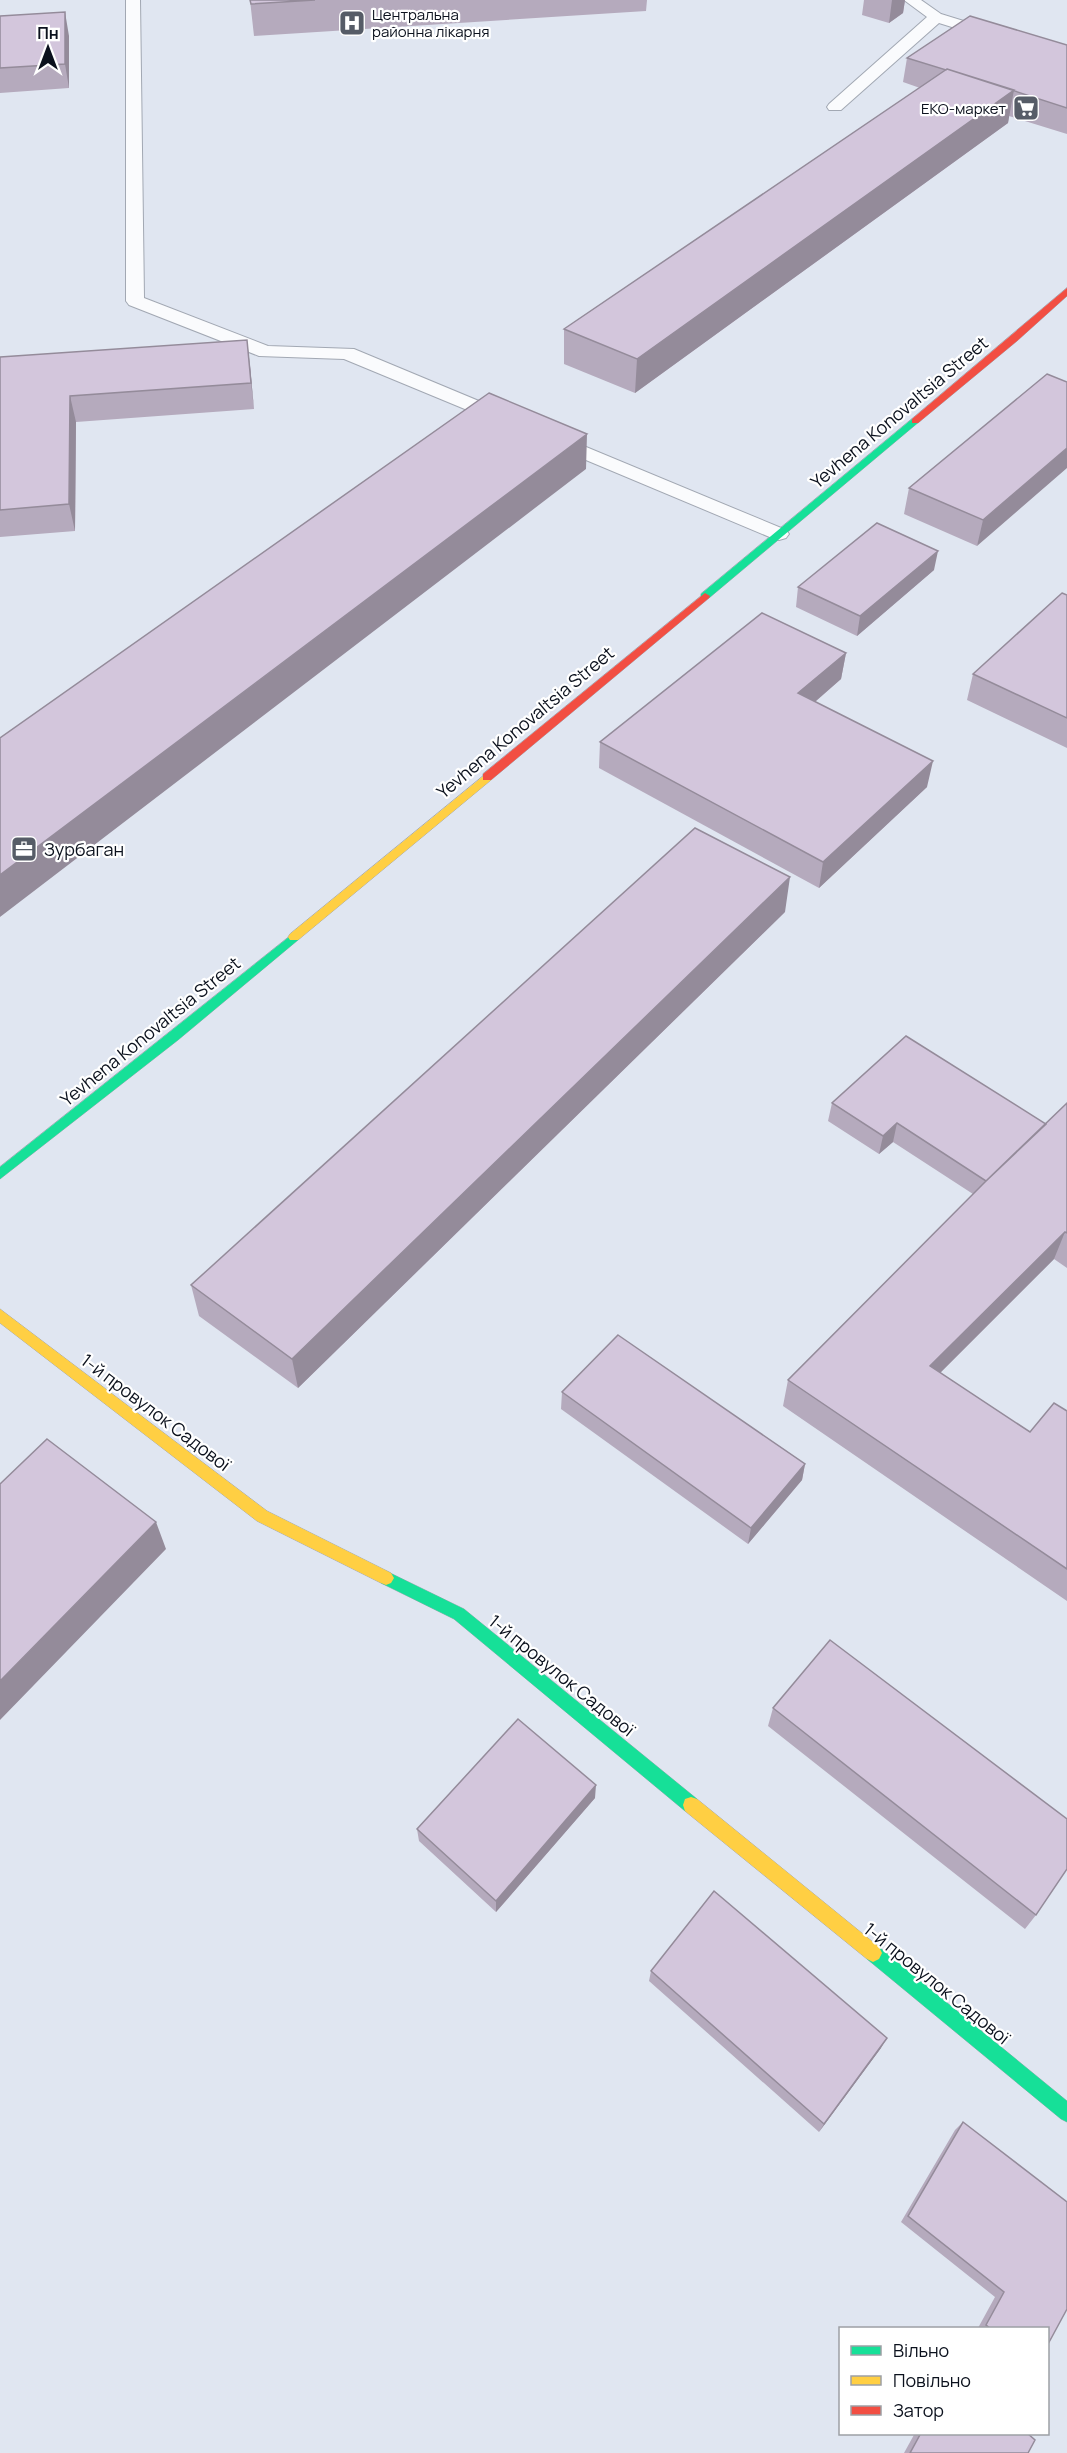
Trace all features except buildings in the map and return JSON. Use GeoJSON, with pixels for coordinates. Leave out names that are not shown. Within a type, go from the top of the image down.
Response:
{"type":"FeatureCollection","features":[{"type":"Feature","properties":{"kind":"street","name":"Yevhena Konovaltsia Street"},"geometry":{"type":"LineString","coordinates":[[0,1174],[174,1037],[1014,339],[1067,291]]}},
{"type":"Feature","properties":{"kind":"street","name":"1-й провулок Садової"},"geometry":{"type":"LineString","coordinates":[[0,1315],[262,1516],[459,1614],[1067,2113]]}},
{"type":"Feature","properties":{"kind":"lane"},"geometry":{"type":"LineString","coordinates":[[133,0],[135,302],[266,352],[347,353],[780,534]]}},
{"type":"Feature","properties":{"kind":"lane"},"geometry":{"type":"LineString","coordinates":[[911,0],[936,17],[1067,58]]}},
{"type":"Feature","properties":{"kind":"lane"},"geometry":{"type":"LineString","coordinates":[[835,107],[936,17]]}},
{"type":"Feature","properties":{"kind":"traffic: fast"},"geometry":{"type":"LineString","coordinates":[[705,596],[915,421]]}},
{"type":"Feature","properties":{"kind":"traffic: fast"},"geometry":{"type":"LineString","coordinates":[[0,1174],[174,1037],[294,937]]}},
{"type":"Feature","properties":{"kind":"traffic: fast"},"geometry":{"type":"LineString","coordinates":[[386,1578],[459,1614],[691,1805]]}},
{"type":"Feature","properties":{"kind":"traffic: fast"},"geometry":{"type":"LineString","coordinates":[[873,1953],[1067,2113]]}},
{"type":"Feature","properties":{"kind":"traffic: slow"},"geometry":{"type":"LineString","coordinates":[[294,937],[487,777]]}},
{"type":"Feature","properties":{"kind":"traffic: slow"},"geometry":{"type":"LineString","coordinates":[[0,1315],[262,1516],[386,1578]]}},
{"type":"Feature","properties":{"kind":"traffic: slow"},"geometry":{"type":"LineString","coordinates":[[691,1805],[873,1953]]}},
{"type":"Feature","properties":{"kind":"traffic: jam"},"geometry":{"type":"LineString","coordinates":[[915,421],[1014,339],[1067,291]]}},
{"type":"Feature","properties":{"kind":"traffic: jam"},"geometry":{"type":"LineString","coordinates":[[487,777],[705,596]]}},
{"type":"Feature","properties":{"kind":"place","name":"Центральна районна лікарня"},"geometry":{"type":"Point","coordinates":[352,23]}},
{"type":"Feature","properties":{"kind":"place","name":"ЕКО-маркет"},"geometry":{"type":"Point","coordinates":[1026,108]}},
{"type":"Feature","properties":{"kind":"place","name":"Зурбаган"},"geometry":{"type":"Point","coordinates":[24,849]}}]}
